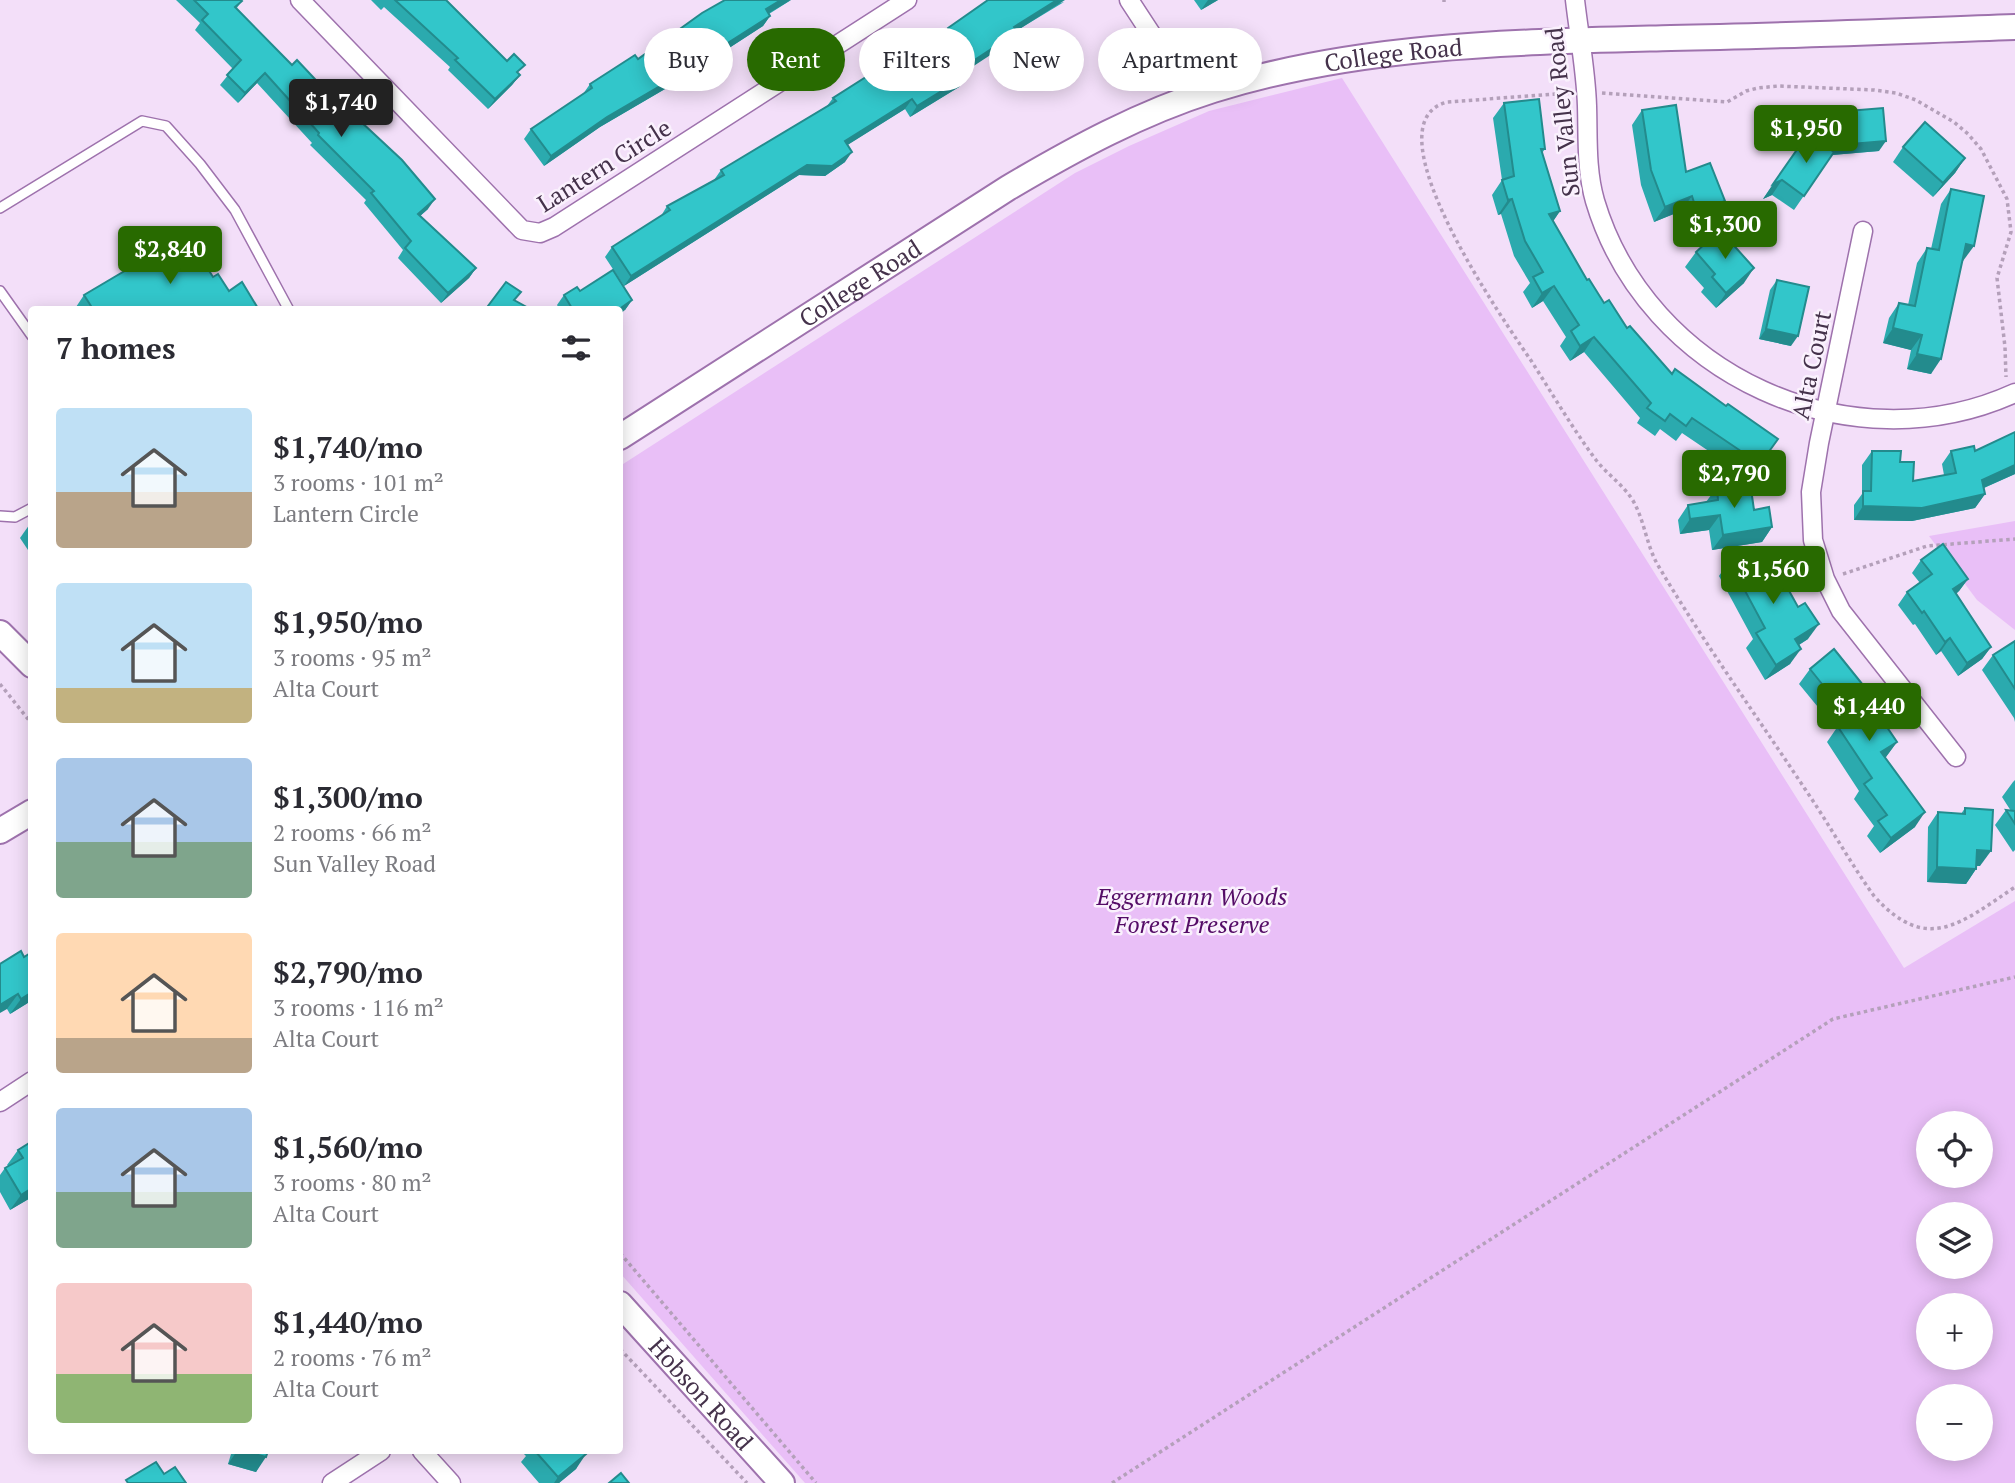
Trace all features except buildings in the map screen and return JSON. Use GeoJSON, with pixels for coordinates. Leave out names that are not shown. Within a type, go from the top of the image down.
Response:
{"type":"FeatureCollection","features":[{"type":"Feature","properties":{"kind":"main road","name":"College Road"},"geometry":{"type":"LineString","coordinates":[[623,435],[1008,188],[1101,136],[1189,98],[1273,74],[1357,58],[1437,50],[1579,41],[2015,27]]}},
{"type":"Feature","properties":{"kind":"main road"},"geometry":{"type":"LineString","coordinates":[[0,632],[28,661]]}},
{"type":"Feature","properties":{"kind":"main road"},"geometry":{"type":"LineString","coordinates":[[0,831],[28,814]]}},
{"type":"Feature","properties":{"kind":"main road","name":"Hobson Road"},"geometry":{"type":"LineString","coordinates":[[623,1307],[782,1483]]}},
{"type":"Feature","properties":{"kind":"street","name":"Lantern Circle"},"geometry":{"type":"LineString","coordinates":[[300,0],[523,230],[534,233],[554,227],[907,0]]}},
{"type":"Feature","properties":{"kind":"street"},"geometry":{"type":"LineString","coordinates":[[1129,0],[1189,98]]}},
{"type":"Feature","properties":{"kind":"street","name":"Sun Valley Road"},"geometry":{"type":"LineString","coordinates":[[1575,0],[1587,104],[1590,178],[1595,200],[1613,245],[1645,298],[1679,336],[1713,363],[1767,393],[1826,411],[1895,421],[1959,413],[2015,393]]}},
{"type":"Feature","properties":{"kind":"street","name":"Alta Court"},"geometry":{"type":"LineString","coordinates":[[1863,231],[1819,443],[1811,501],[1813,540],[1825,579],[1841,611],[1956,757]]}},
{"type":"Feature","properties":{"kind":"street"},"geometry":{"type":"LineString","coordinates":[[0,1102],[28,1084]]}},
{"type":"Feature","properties":{"kind":"street"},"geometry":{"type":"LineString","coordinates":[[332,1483],[376,1454]]}},
{"type":"Feature","properties":{"kind":"street"},"geometry":{"type":"LineString","coordinates":[[425,1454],[451,1483]]}},
{"type":"Feature","properties":{"kind":"lane"},"geometry":{"type":"LineString","coordinates":[[0,208],[142,121],[166,126],[200,164],[235,210],[287,306]]}},
{"type":"Feature","properties":{"kind":"lane"},"geometry":{"type":"LineString","coordinates":[[0,291],[28,330]]}},
{"type":"Feature","properties":{"kind":"lane"},"geometry":{"type":"LineString","coordinates":[[0,516],[15,517],[28,510]]}},
{"type":"Feature","properties":{"kind":"path"},"geometry":{"type":"LineString","coordinates":[[2010,216],[2015,212]]}},
{"type":"Feature","properties":{"kind":"path"},"geometry":{"type":"LineString","coordinates":[[1825,579],[1927,546],[2015,539]]}},
{"type":"Feature","properties":{"kind":"path"},"geometry":{"type":"LineString","coordinates":[[0,684],[28,719]]}},
{"type":"Feature","properties":{"kind":"path"},"geometry":{"type":"LineString","coordinates":[[1112,1483],[1833,1019],[2015,977]]}},
{"type":"Feature","properties":{"kind":"path"},"geometry":{"type":"LineString","coordinates":[[623,1258],[816,1483]]}},
{"type":"Feature","properties":{"kind":"path"},"geometry":{"type":"LineString","coordinates":[[623,1352],[747,1483]]}},
{"type":"Feature","properties":{"kind":"green space","name":"Eggermann Woods Forest Preserve"},"geometry":{"type":"Polygon","coordinates":[[[1342,78],[1904,968],[2015,901],[2015,1483],[805,1483],[623,1276],[623,464],[1075,173],[1209,111],[1342,78]]]}},
{"type":"Feature","properties":{"kind":"green space"},"geometry":{"type":"Polygon","coordinates":[[[2015,521],[2015,630],[1977,600],[1929,536],[2015,521]]]}}]}
